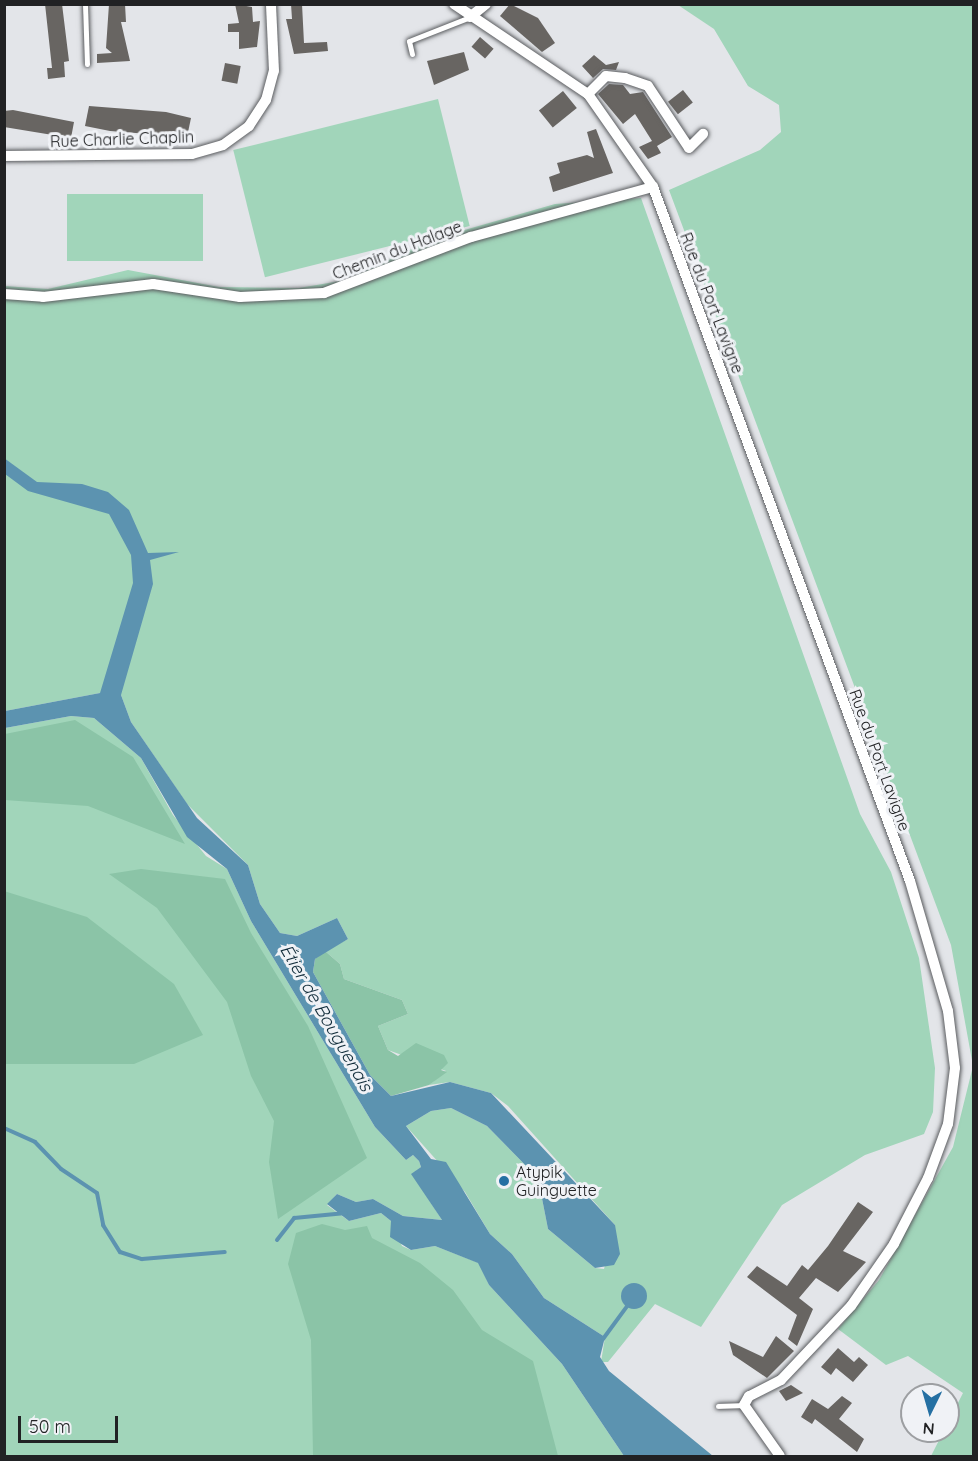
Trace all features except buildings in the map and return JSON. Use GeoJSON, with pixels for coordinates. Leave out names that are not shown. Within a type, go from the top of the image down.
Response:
{"type":"FeatureCollection","features":[{"type":"Feature","properties":{"kind":"street","name":"Rue Charlie Chaplin"},"geometry":{"type":"LineString","coordinates":[[4,156],[192,154],[223,145],[249,126],[266,100],[274,71],[271,4]]}},
{"type":"Feature","properties":{"kind":"street","name":"Rue du Port Lavigne"},"geometry":{"type":"LineString","coordinates":[[454,4],[470,17],[588,94],[653,187],[910,880],[948,1011],[955,1068],[948,1124],[894,1244],[851,1306],[781,1380],[749,1396],[744,1406]]}},
{"type":"Feature","properties":{"kind":"street"},"geometry":{"type":"LineString","coordinates":[[470,17],[486,4]]}},
{"type":"Feature","properties":{"kind":"street"},"geometry":{"type":"LineString","coordinates":[[588,94],[606,76],[625,78],[648,86],[689,148],[704,134]]}},
{"type":"Feature","properties":{"kind":"street","name":"Chemin du Halage"},"geometry":{"type":"LineString","coordinates":[[4,294],[43,297],[123,284],[240,297],[324,293],[471,237],[653,187]]}},
{"type":"Feature","properties":{"kind":"street"},"geometry":{"type":"LineString","coordinates":[[744,1406],[780,1456]]}},
{"type":"Feature","properties":{"kind":"lane"},"geometry":{"type":"LineString","coordinates":[[84,4],[87,64]]}},
{"type":"Feature","properties":{"kind":"lane"},"geometry":{"type":"LineString","coordinates":[[412,54],[409,41],[470,17]]}},
{"type":"Feature","properties":{"kind":"lane"},"geometry":{"type":"LineString","coordinates":[[718,1406],[744,1406]]}},
{"type":"Feature","properties":{"kind":"green space"},"geometry":{"type":"Polygon","coordinates":[[[678,5],[973,5],[973,1066],[951,945],[669,190],[760,150],[781,132],[779,105],[748,86],[714,29],[678,5]]]}},
{"type":"Feature","properties":{"kind":"green space"},"geometry":{"type":"Polygon","coordinates":[[[438,99],[470,226],[265,277],[233,150],[438,99]]]}},
{"type":"Feature","properties":{"kind":"green space"},"geometry":{"type":"Polygon","coordinates":[[[67,194],[203,194],[203,261],[67,261],[67,194]]]}},
{"type":"Feature","properties":{"kind":"green space"},"geometry":{"type":"Polygon","coordinates":[[[641,198],[860,814],[891,872],[919,958],[935,1068],[933,1112],[924,1134],[865,1155],[782,1205],[701,1327],[655,1304],[608,1362],[601,1362],[605,1337],[544,1298],[512,1254],[490,1234],[465,1192],[406,1126],[431,1111],[451,1108],[487,1126],[538,1178],[548,1229],[595,1268],[604,1269],[615,1225],[508,1106],[491,1093],[450,1082],[429,1085],[446,1071],[388,1050],[378,1026],[408,1014],[402,1000],[344,979],[340,964],[325,951],[348,939],[337,918],[297,936],[280,933],[260,904],[248,865],[187,804],[131,722],[121,695],[100,693],[5,711],[4,286],[48,289],[128,270],[219,287],[299,288],[346,280],[433,239],[555,204],[641,198]]]}},
{"type":"Feature","properties":{"kind":"green space"},"geometry":{"type":"Polygon","coordinates":[[[71,716],[94,718],[141,758],[173,815],[206,856],[227,869],[251,921],[375,1127],[406,1160],[413,1155],[419,1161],[421,1167],[412,1174],[442,1220],[403,1216],[373,1199],[356,1202],[337,1194],[327,1205],[349,1221],[381,1213],[391,1221],[402,1246],[411,1250],[435,1246],[479,1263],[489,1285],[562,1364],[624,1456],[5,1456],[5,728],[71,716]]]}},
{"type":"Feature","properties":{"kind":"green space"},"geometry":{"type":"Polygon","coordinates":[[[75,720],[133,757],[185,844],[88,806],[5,800],[5,734],[75,720]]]}},
{"type":"Feature","properties":{"kind":"green space"},"geometry":{"type":"Polygon","coordinates":[[[141,869],[225,879],[251,933],[308,1026],[367,1158],[278,1219],[269,1162],[274,1121],[251,1076],[227,1002],[157,908],[109,874],[141,869]]]}},
{"type":"Feature","properties":{"kind":"green space"},"geometry":{"type":"Polygon","coordinates":[[[4,891],[87,917],[174,984],[203,1035],[134,1064],[5,1064],[4,891]]]}},
{"type":"Feature","properties":{"kind":"green space"},"geometry":{"type":"Polygon","coordinates":[[[325,951],[340,964],[344,979],[402,1000],[408,1014],[378,1026],[388,1050],[398,1056],[416,1043],[444,1055],[448,1063],[441,1070],[447,1072],[429,1085],[391,1096],[370,1075],[313,972],[315,959],[325,951]]]}},
{"type":"Feature","properties":{"kind":"green space"},"geometry":{"type":"Polygon","coordinates":[[[973,1066],[973,1456],[931,1456],[938,1443],[960,1443],[960,1399],[963,1393],[960,1391],[960,1383],[948,1383],[908,1356],[886,1365],[838,1329],[879,1280],[953,1147],[973,1066]]]}},
{"type":"Feature","properties":{"kind":"green space"},"geometry":{"type":"Polygon","coordinates":[[[322,1224],[345,1230],[367,1226],[372,1238],[420,1263],[453,1290],[482,1330],[533,1361],[558,1456],[313,1456],[311,1340],[288,1264],[296,1233],[322,1224]]]}},
{"type":"Feature","properties":{"kind":"water","name":"Étier de Bouguenais"},"geometry":{"type":"Polygon","coordinates":[[[4,458],[37,482],[82,484],[108,492],[129,510],[148,553],[179,552],[150,560],[153,584],[121,695],[131,722],[197,818],[248,865],[260,904],[280,933],[297,936],[337,918],[348,939],[315,959],[313,972],[370,1075],[391,1096],[450,1082],[491,1093],[615,1225],[620,1254],[614,1265],[595,1268],[548,1229],[538,1178],[487,1126],[451,1108],[431,1111],[406,1126],[431,1159],[446,1162],[490,1234],[512,1254],[544,1298],[605,1337],[600,1357],[609,1371],[713,1456],[624,1456],[562,1364],[489,1285],[478,1263],[435,1246],[411,1250],[390,1237],[391,1221],[381,1213],[349,1221],[327,1204],[337,1194],[356,1202],[373,1199],[403,1216],[442,1220],[411,1174],[421,1167],[419,1161],[413,1155],[406,1160],[375,1127],[251,921],[227,869],[187,837],[141,758],[94,718],[71,716],[5,728],[5,711],[100,693],[133,583],[131,555],[109,514],[28,491],[5,474],[4,458]]]}},
{"type":"Feature","properties":{"kind":"water"},"geometry":{"type":"Polygon","coordinates":[[[634,1283],[643,1287],[647,1296],[643,1305],[634,1309],[625,1305],[621,1296],[625,1287],[634,1283]]]}},
{"type":"Feature","properties":{"kind":"waterway"},"geometry":{"type":"LineString","coordinates":[[4,1128],[35,1142],[61,1169],[97,1193],[103,1225],[120,1252],[142,1259],[225,1252]]}},
{"type":"Feature","properties":{"kind":"waterway"},"geometry":{"type":"LineString","coordinates":[[277,1240],[294,1218],[346,1213]]}},
{"type":"Feature","properties":{"kind":"waterway"},"geometry":{"type":"LineString","coordinates":[[603,1339],[628,1305]]}},
{"type":"Feature","properties":{"kind":"place","name":"Atypik Guinguette"},"geometry":{"type":"Point","coordinates":[504,1181]}}]}
